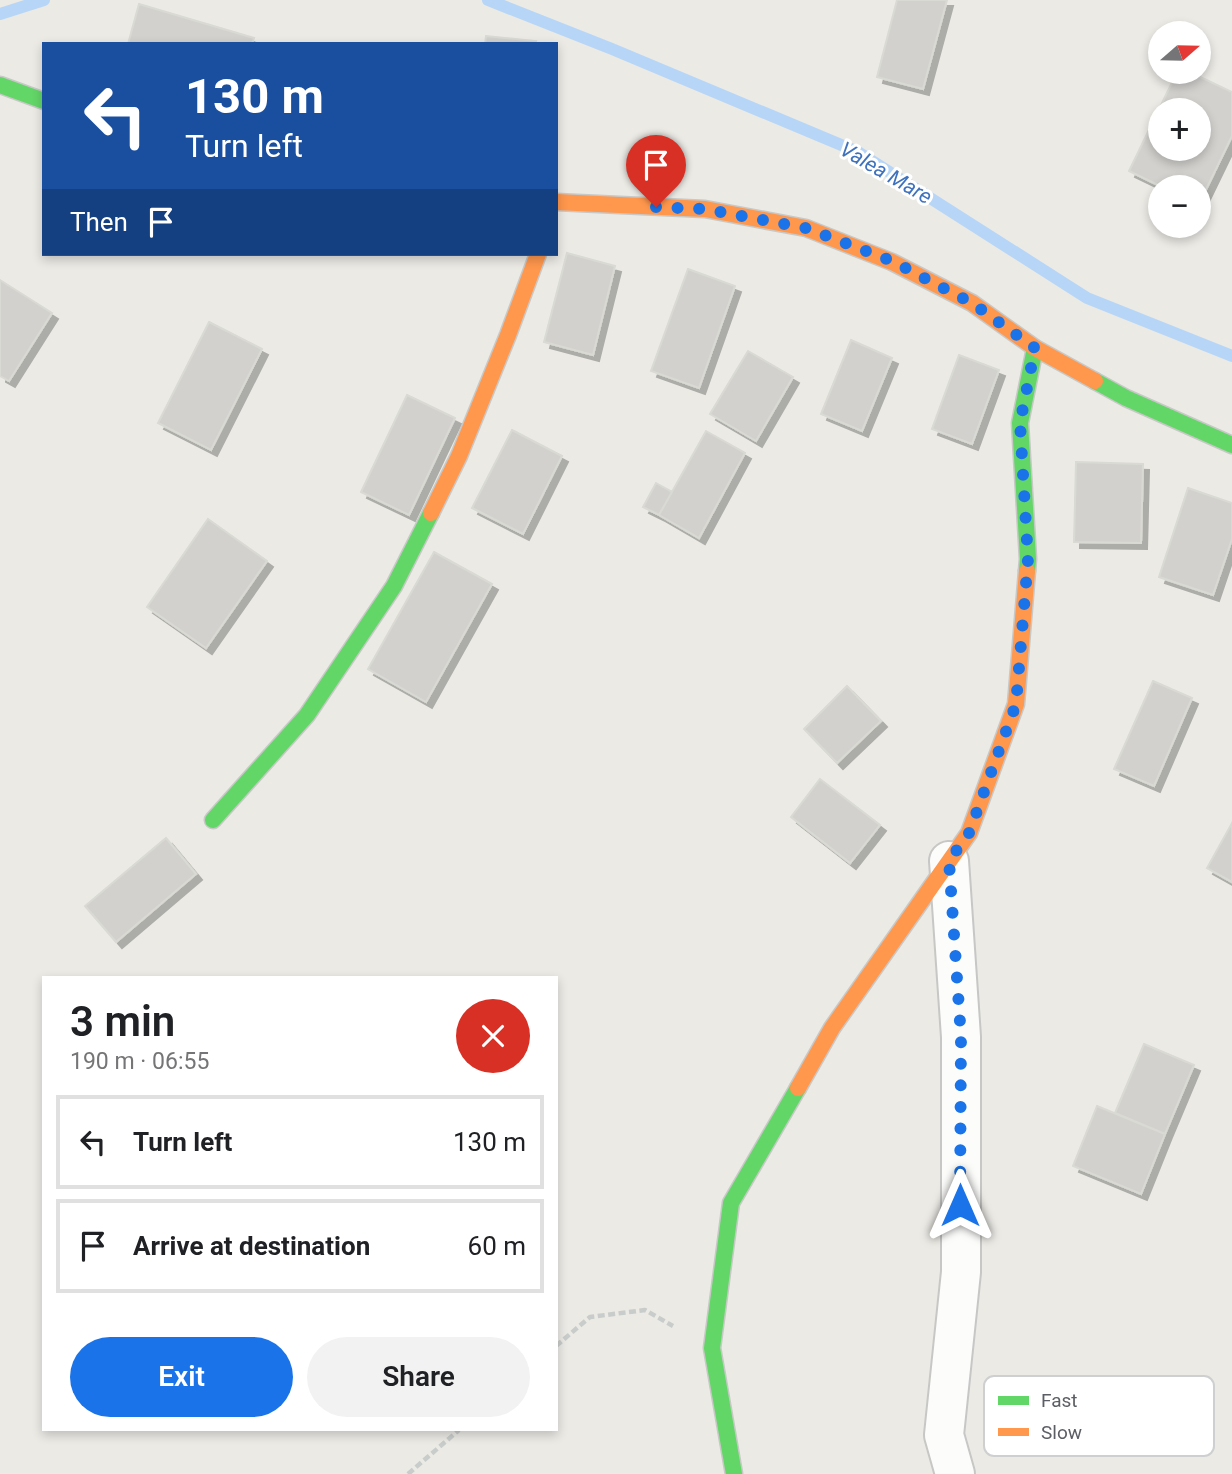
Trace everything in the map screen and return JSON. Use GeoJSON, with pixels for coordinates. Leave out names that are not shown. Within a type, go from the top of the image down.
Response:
{"type":"FeatureCollection","features":[{"type":"Feature","properties":{"kind":"street"},"geometry":{"type":"LineString","coordinates":[[0,85],[42,100]]}},
{"type":"Feature","properties":{"kind":"street"},"geometry":{"type":"LineString","coordinates":[[558,202],[705,209],[806,228],[892,261],[972,303],[1035,348],[1126,398],[1232,445]]}},
{"type":"Feature","properties":{"kind":"street"},"geometry":{"type":"LineString","coordinates":[[213,820],[307,715],[394,586],[459,456],[537,256]]}},
{"type":"Feature","properties":{"kind":"street"},"geometry":{"type":"LineString","coordinates":[[734,1474],[712,1348],[731,1203],[832,1028],[969,833],[1016,704],[1028,559],[1020,423],[1035,348]]}},
{"type":"Feature","properties":{"kind":"street"},"geometry":{"type":"LineString","coordinates":[[949,861],[961,1037],[961,1272],[944,1434],[955,1474]]}},
{"type":"Feature","properties":{"kind":"path"},"geometry":{"type":"LineString","coordinates":[[558,1344],[590,1317],[645,1310],[712,1348]]}},
{"type":"Feature","properties":{"kind":"path"},"geometry":{"type":"LineString","coordinates":[[408,1474],[458,1431]]}},
{"type":"Feature","properties":{"kind":"building"},"geometry":{"type":"Polygon","coordinates":[[[897,0],[947,0],[923,89],[877,77],[897,0]]]}},
{"type":"Feature","properties":{"kind":"building"},"geometry":{"type":"Polygon","coordinates":[[[139,4],[254,38],[253,42],[129,42],[139,4]]]}},
{"type":"Feature","properties":{"kind":"building"},"geometry":{"type":"Polygon","coordinates":[[[486,36],[536,41],[536,42],[485,42],[486,36]]]}},
{"type":"Feature","properties":{"kind":"building"},"geometry":{"type":"Polygon","coordinates":[[[1211,82],[1232,92],[1232,136],[1211,179],[1211,175],[1148,175],[1148,180],[1129,171],[1148,132],[1148,161],[1211,161],[1211,98],[1164,98],[1171,84],[1211,82]]]}},
{"type":"Feature","properties":{"kind":"building"},"geometry":{"type":"Polygon","coordinates":[[[567,253],[615,266],[593,355],[544,342],[567,253]]]}},
{"type":"Feature","properties":{"kind":"building"},"geometry":{"type":"Polygon","coordinates":[[[688,269],[735,286],[699,388],[651,371],[688,269]]]}},
{"type":"Feature","properties":{"kind":"building"},"geometry":{"type":"Polygon","coordinates":[[[0,280],[52,313],[9,381],[0,376],[0,280]]]}},
{"type":"Feature","properties":{"kind":"building"},"geometry":{"type":"Polygon","coordinates":[[[209,322],[262,349],[211,450],[158,423],[209,322]]]}},
{"type":"Feature","properties":{"kind":"building"},"geometry":{"type":"Polygon","coordinates":[[[851,340],[892,358],[862,431],[821,414],[851,340]]]}},
{"type":"Feature","properties":{"kind":"building"},"geometry":{"type":"Polygon","coordinates":[[[748,351],[793,377],[756,441],[710,414],[748,351]]]}},
{"type":"Feature","properties":{"kind":"building"},"geometry":{"type":"Polygon","coordinates":[[[959,355],[999,370],[972,444],[932,429],[959,355]]]}},
{"type":"Feature","properties":{"kind":"building"},"geometry":{"type":"Polygon","coordinates":[[[407,395],[455,418],[409,515],[361,492],[407,395]]]}},
{"type":"Feature","properties":{"kind":"building"},"geometry":{"type":"Polygon","coordinates":[[[512,430],[562,456],[523,534],[472,508],[512,430]]]}},
{"type":"Feature","properties":{"kind":"building"},"geometry":{"type":"Polygon","coordinates":[[[706,431],[745,453],[699,538],[659,515],[706,431]]]}},
{"type":"Feature","properties":{"kind":"building"},"geometry":{"type":"Polygon","coordinates":[[[1076,462],[1143,464],[1141,543],[1074,542],[1076,462]]]}},
{"type":"Feature","properties":{"kind":"building"},"geometry":{"type":"Polygon","coordinates":[[[656,483],[672,492],[659,515],[643,507],[656,483]]]}},
{"type":"Feature","properties":{"kind":"building"},"geometry":{"type":"Polygon","coordinates":[[[1188,488],[1232,503],[1232,539],[1213,595],[1159,577],[1188,488]]]}},
{"type":"Feature","properties":{"kind":"building"},"geometry":{"type":"Polygon","coordinates":[[[208,519],[267,561],[206,648],[147,607],[208,519]]]}},
{"type":"Feature","properties":{"kind":"building"},"geometry":{"type":"Polygon","coordinates":[[[434,552],[492,584],[426,702],[368,669],[434,552]]]}},
{"type":"Feature","properties":{"kind":"building"},"geometry":{"type":"Polygon","coordinates":[[[1153,681],[1192,698],[1154,786],[1114,769],[1153,681]]]}},
{"type":"Feature","properties":{"kind":"building"},"geometry":{"type":"Polygon","coordinates":[[[847,686],[881,721],[837,763],[804,729],[847,686]]]}},
{"type":"Feature","properties":{"kind":"building"},"geometry":{"type":"Polygon","coordinates":[[[820,779],[880,825],[850,863],[791,817],[820,779]]]}},
{"type":"Feature","properties":{"kind":"building"},"geometry":{"type":"Polygon","coordinates":[[[1232,823],[1232,882],[1207,868],[1232,823]]]}},
{"type":"Feature","properties":{"kind":"building"},"geometry":{"type":"Polygon","coordinates":[[[166,838],[196,874],[116,942],[85,906],[166,838]]]}},
{"type":"Feature","properties":{"kind":"building"},"geometry":{"type":"Polygon","coordinates":[[[1144,1044],[1194,1065],[1165,1134],[1115,1113],[1144,1044]]]}},
{"type":"Feature","properties":{"kind":"building"},"geometry":{"type":"Polygon","coordinates":[[[1097,1106],[1165,1134],[1141,1194],[1073,1166],[1097,1106]]]}},
{"type":"Feature","properties":{"kind":"waterway","name":"Valea Mare"},"geometry":{"type":"LineString","coordinates":[[0,14],[44,0]]}},
{"type":"Feature","properties":{"kind":"waterway","name":"Valea Mare"},"geometry":{"type":"LineString","coordinates":[[488,0],[858,152],[1087,298],[1232,356]]}},
{"type":"Feature","properties":{"kind":"traffic: fast"},"geometry":{"type":"LineString","coordinates":[[0,85],[42,100]]}},
{"type":"Feature","properties":{"kind":"traffic: fast"},"geometry":{"type":"LineString","coordinates":[[1027,571],[1020,423],[1035,348]]}},
{"type":"Feature","properties":{"kind":"traffic: fast"},"geometry":{"type":"LineString","coordinates":[[1095,381],[1126,398],[1232,445]]}},
{"type":"Feature","properties":{"kind":"traffic: fast"},"geometry":{"type":"LineString","coordinates":[[213,820],[307,715],[394,586],[431,513]]}},
{"type":"Feature","properties":{"kind":"traffic: fast"},"geometry":{"type":"LineString","coordinates":[[734,1474],[712,1348],[731,1203],[798,1088]]}},
{"type":"Feature","properties":{"kind":"traffic: slow"},"geometry":{"type":"LineString","coordinates":[[558,202],[705,209],[806,228],[892,262],[972,303],[1035,348],[1095,381]]}},
{"type":"Feature","properties":{"kind":"traffic: slow"},"geometry":{"type":"LineString","coordinates":[[431,513],[459,456],[537,256]]}},
{"type":"Feature","properties":{"kind":"traffic: slow"},"geometry":{"type":"LineString","coordinates":[[798,1088],[832,1028],[969,833],[1016,704],[1027,571]]}},
{"type":"Feature","properties":{"kind":"route"},"geometry":{"type":"LineString","coordinates":[[656,207],[705,209],[806,228],[892,261],[972,303],[1035,348],[1020,423],[1028,559],[1016,704],[969,833],[949,861],[961,1037],[960,1205]]}}]}
